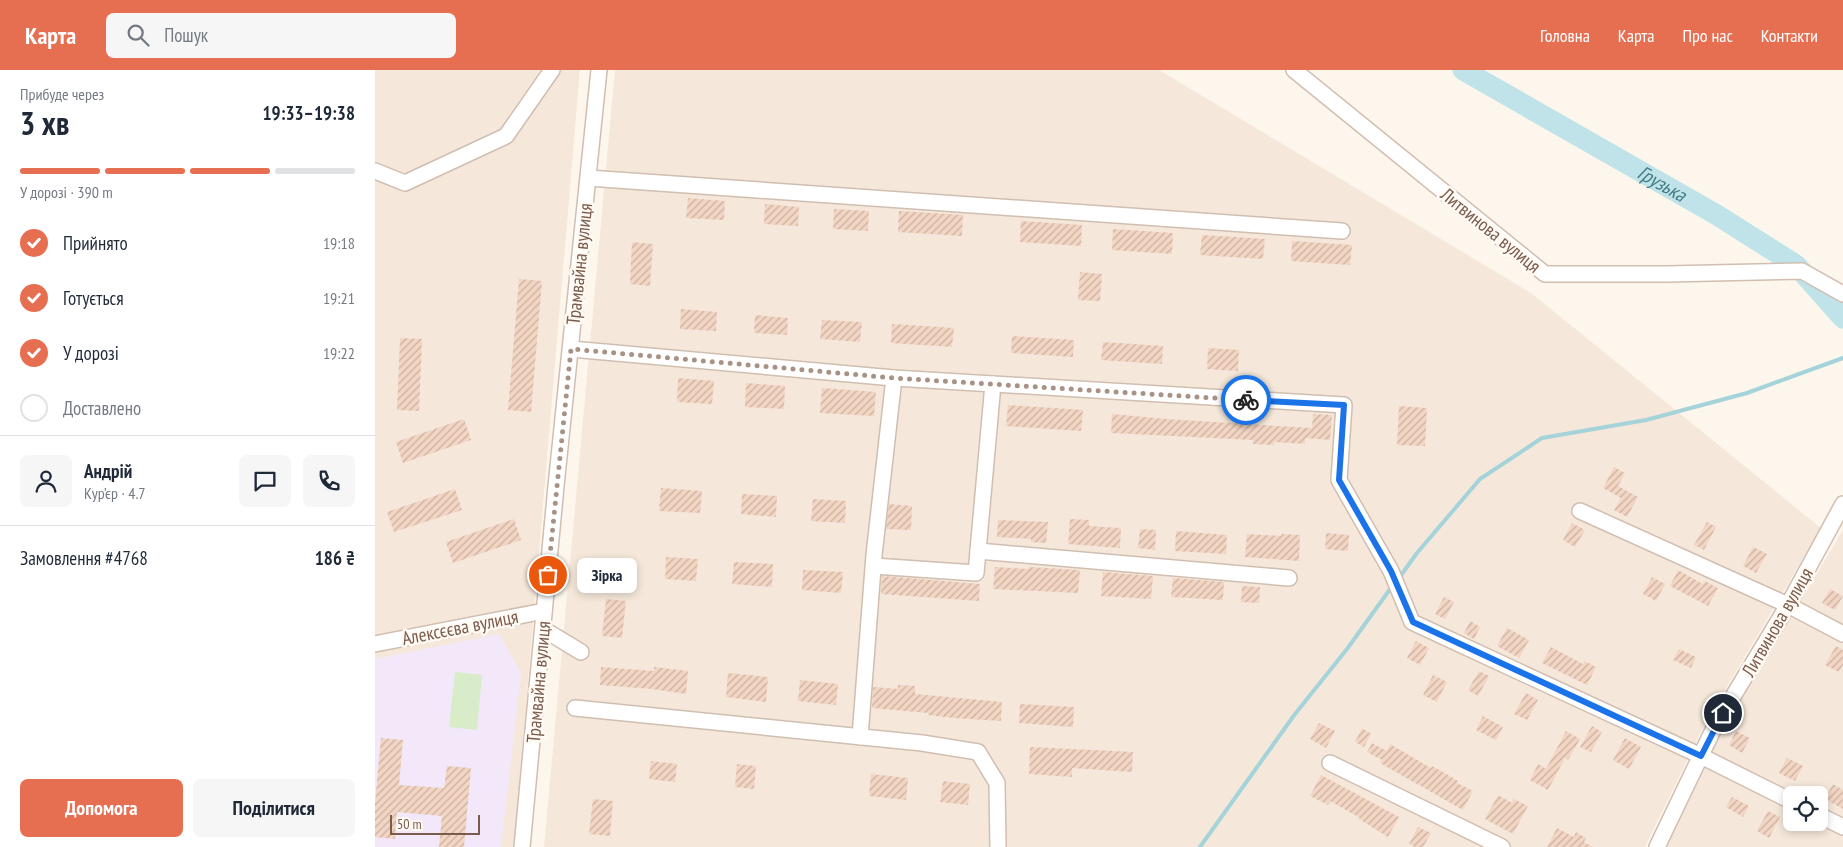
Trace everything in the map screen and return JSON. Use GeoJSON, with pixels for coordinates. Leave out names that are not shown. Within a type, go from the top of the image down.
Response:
{"type":"FeatureCollection","features":[{"type":"Feature","properties":{"kind":"street"},"geometry":{"type":"LineString","coordinates":[[375,171],[405,183],[506,136],[552,70]]}},
{"type":"Feature","properties":{"kind":"street","name":"Трамвайна вулиця"},"geometry":{"type":"LineString","coordinates":[[522,847],[599,70]]}},
{"type":"Feature","properties":{"kind":"street","name":"Литвинова вулиця"},"geometry":{"type":"LineString","coordinates":[[1294,70],[1545,274],[1802,271],[1843,294]]}},
{"type":"Feature","properties":{"kind":"street"},"geometry":{"type":"LineString","coordinates":[[588,178],[1342,231]]}},
{"type":"Feature","properties":{"kind":"street"},"geometry":{"type":"LineString","coordinates":[[571,349],[894,378],[1344,405],[1339,480],[1391,571],[1413,622],[1701,756],[1783,797]]}},
{"type":"Feature","properties":{"kind":"street"},"geometry":{"type":"LineString","coordinates":[[860,737],[874,566],[894,378]]}},
{"type":"Feature","properties":{"kind":"street"},"geometry":{"type":"LineString","coordinates":[[874,566],[976,573],[993,384]]}},
{"type":"Feature","properties":{"kind":"street","name":"Литвинова вулиця"},"geometry":{"type":"LineString","coordinates":[[1657,847],[1714,728],[1788,605],[1843,504]]}},
{"type":"Feature","properties":{"kind":"street"},"geometry":{"type":"LineString","coordinates":[[1580,511],[1788,605],[1843,634]]}},
{"type":"Feature","properties":{"kind":"street"},"geometry":{"type":"LineString","coordinates":[[979,551],[1289,578]]}},
{"type":"Feature","properties":{"kind":"street","name":"Алексєєва вулиця"},"geometry":{"type":"LineString","coordinates":[[375,644],[545,611]]}},
{"type":"Feature","properties":{"kind":"street"},"geometry":{"type":"LineString","coordinates":[[543,629],[581,652]]}},
{"type":"Feature","properties":{"kind":"street"},"geometry":{"type":"LineString","coordinates":[[575,708],[922,743],[978,752],[997,783],[998,847]]}},
{"type":"Feature","properties":{"kind":"street"},"geometry":{"type":"LineString","coordinates":[[1330,763],[1502,847]]}},
{"type":"Feature","properties":{"kind":"street"},"geometry":{"type":"LineString","coordinates":[[1828,820],[1843,827]]}},
{"type":"Feature","properties":{"kind":"shaded area"},"geometry":{"type":"Polygon","coordinates":[[[375,70],[580,70],[514,847],[375,847],[375,70]]]}},
{"type":"Feature","properties":{"kind":"shaded area"},"geometry":{"type":"Polygon","coordinates":[[[615,70],[1159,70],[1531,293],[1821,528],[1705,724],[1645,847],[544,847],[615,70]]]}},
{"type":"Feature","properties":{"kind":"shaded area"},"geometry":{"type":"Polygon","coordinates":[[[1843,530],[1843,847],[1666,847],[1720,735],[1843,530]]]}},
{"type":"Feature","properties":{"kind":"shaded area"},"geometry":{"type":"Polygon","coordinates":[[[499,634],[521,673],[501,847],[375,847],[375,659],[499,634]]]}},
{"type":"Feature","properties":{"kind":"green space"},"geometry":{"type":"Polygon","coordinates":[[[455,672],[482,675],[477,730],[449,727],[455,672]]]}},
{"type":"Feature","properties":{"kind":"building"},"geometry":{"type":"Polygon","coordinates":[[[688,198],[725,201],[724,220],[686,218],[688,198]]]}},
{"type":"Feature","properties":{"kind":"building"},"geometry":{"type":"Polygon","coordinates":[[[765,204],[799,207],[798,226],[764,224],[765,204]]]}},
{"type":"Feature","properties":{"kind":"building"},"geometry":{"type":"Polygon","coordinates":[[[834,209],[869,211],[868,231],[833,229],[834,209]]]}},
{"type":"Feature","properties":{"kind":"building"},"geometry":{"type":"Polygon","coordinates":[[[899,211],[963,215],[962,236],[898,232],[899,211]]]}},
{"type":"Feature","properties":{"kind":"building"},"geometry":{"type":"Polygon","coordinates":[[[1021,221],[1082,225],[1081,246],[1020,242],[1021,221]]]}},
{"type":"Feature","properties":{"kind":"building"},"geometry":{"type":"Polygon","coordinates":[[[1113,229],[1173,233],[1172,254],[1112,250],[1113,229]]]}},
{"type":"Feature","properties":{"kind":"building"},"geometry":{"type":"Polygon","coordinates":[[[1202,235],[1265,239],[1263,259],[1200,255],[1202,235]]]}},
{"type":"Feature","properties":{"kind":"building"},"geometry":{"type":"Polygon","coordinates":[[[1292,241],[1352,245],[1350,265],[1291,261],[1292,241]]]}},
{"type":"Feature","properties":{"kind":"building"},"geometry":{"type":"Polygon","coordinates":[[[632,242],[653,244],[650,286],[630,284],[632,242]]]}},
{"type":"Feature","properties":{"kind":"building"},"geometry":{"type":"Polygon","coordinates":[[[1080,272],[1102,274],[1100,301],[1078,300],[1080,272]]]}},
{"type":"Feature","properties":{"kind":"building"},"geometry":{"type":"Polygon","coordinates":[[[519,279],[542,281],[531,412],[508,410],[519,279]]]}},
{"type":"Feature","properties":{"kind":"building"},"geometry":{"type":"Polygon","coordinates":[[[681,309],[717,312],[716,331],[680,329],[681,309]]]}},
{"type":"Feature","properties":{"kind":"building"},"geometry":{"type":"Polygon","coordinates":[[[755,315],[788,318],[787,335],[754,333],[755,315]]]}},
{"type":"Feature","properties":{"kind":"building"},"geometry":{"type":"Polygon","coordinates":[[[822,320],[862,322],[860,342],[820,339],[822,320]]]}},
{"type":"Feature","properties":{"kind":"building"},"geometry":{"type":"Polygon","coordinates":[[[892,324],[954,328],[952,347],[891,343],[892,324]]]}},
{"type":"Feature","properties":{"kind":"building"},"geometry":{"type":"Polygon","coordinates":[[[1012,336],[1074,340],[1073,357],[1011,353],[1012,336]]]}},
{"type":"Feature","properties":{"kind":"building"},"geometry":{"type":"Polygon","coordinates":[[[400,338],[422,339],[419,411],[397,410],[400,338]]]}},
{"type":"Feature","properties":{"kind":"building"},"geometry":{"type":"Polygon","coordinates":[[[1103,342],[1163,346],[1162,364],[1101,360],[1103,342]]]}},
{"type":"Feature","properties":{"kind":"building"},"geometry":{"type":"Polygon","coordinates":[[[1208,348],[1239,350],[1238,371],[1207,369],[1208,348]]]}},
{"type":"Feature","properties":{"kind":"building"},"geometry":{"type":"Polygon","coordinates":[[[678,378],[714,381],[712,404],[677,402],[678,378]]]}},
{"type":"Feature","properties":{"kind":"building"},"geometry":{"type":"Polygon","coordinates":[[[746,383],[785,386],[784,409],[745,407],[746,383]]]}},
{"type":"Feature","properties":{"kind":"building"},"geometry":{"type":"Polygon","coordinates":[[[822,388],[876,392],[874,416],[820,413],[822,388]]]}},
{"type":"Feature","properties":{"kind":"building"},"geometry":{"type":"Polygon","coordinates":[[[1008,405],[1083,410],[1081,431],[1006,426],[1008,405]]]}},
{"type":"Feature","properties":{"kind":"building"},"geometry":{"type":"Polygon","coordinates":[[[1399,406],[1427,408],[1425,446],[1397,445],[1399,406]]]}},
{"type":"Feature","properties":{"kind":"building"},"geometry":{"type":"Polygon","coordinates":[[[1112,414],[1312,428],[1313,414],[1332,415],[1330,440],[1305,438],[1305,444],[1274,442],[1274,445],[1253,444],[1253,440],[1111,433],[1112,414]]]}},
{"type":"Feature","properties":{"kind":"building"},"geometry":{"type":"Polygon","coordinates":[[[464,419],[471,440],[403,463],[396,442],[464,419]]]}},
{"type":"Feature","properties":{"kind":"building"},"geometry":{"type":"Polygon","coordinates":[[[1614,467],[1625,473],[1618,486],[1638,497],[1627,517],[1614,510],[1621,498],[1603,488],[1614,467]]]}},
{"type":"Feature","properties":{"kind":"building"},"geometry":{"type":"Polygon","coordinates":[[[661,488],[702,491],[700,513],[659,511],[661,488]]]}},
{"type":"Feature","properties":{"kind":"building"},"geometry":{"type":"Polygon","coordinates":[[[455,489],[462,510],[394,532],[387,512],[455,489]]]}},
{"type":"Feature","properties":{"kind":"building"},"geometry":{"type":"Polygon","coordinates":[[[742,494],[777,496],[776,517],[741,514],[742,494]]]}},
{"type":"Feature","properties":{"kind":"building"},"geometry":{"type":"Polygon","coordinates":[[[813,499],[846,501],[845,523],[811,521],[813,499]]]}},
{"type":"Feature","properties":{"kind":"building"},"geometry":{"type":"Polygon","coordinates":[[[889,504],[912,506],[911,530],[886,529],[889,504]]]}},
{"type":"Feature","properties":{"kind":"building"},"geometry":{"type":"Polygon","coordinates":[[[514,519],[521,540],[453,563],[446,542],[514,519]]]}},
{"type":"Feature","properties":{"kind":"building"},"geometry":{"type":"Polygon","coordinates":[[[1070,519],[1089,520],[1089,526],[1121,528],[1120,548],[1068,544],[1070,519]]]}},
{"type":"Feature","properties":{"kind":"building"},"geometry":{"type":"Polygon","coordinates":[[[998,520],[1048,522],[1046,543],[1031,542],[1031,539],[997,537],[998,520]]]}},
{"type":"Feature","properties":{"kind":"building"},"geometry":{"type":"Polygon","coordinates":[[[1707,522],[1716,527],[1704,550],[1694,545],[1707,522]]]}},
{"type":"Feature","properties":{"kind":"building"},"geometry":{"type":"Polygon","coordinates":[[[1572,523],[1585,530],[1575,547],[1563,540],[1572,523]]]}},
{"type":"Feature","properties":{"kind":"building"},"geometry":{"type":"Polygon","coordinates":[[[1140,529],[1156,530],[1155,550],[1138,548],[1140,529]]]}},
{"type":"Feature","properties":{"kind":"building"},"geometry":{"type":"Polygon","coordinates":[[[1176,531],[1227,535],[1226,554],[1175,551],[1176,531]]]}},
{"type":"Feature","properties":{"kind":"building"},"geometry":{"type":"Polygon","coordinates":[[[1326,533],[1349,535],[1348,551],[1325,549],[1326,533]]]}},
{"type":"Feature","properties":{"kind":"building"},"geometry":{"type":"Polygon","coordinates":[[[1247,534],[1300,535],[1299,561],[1245,557],[1247,534]]]}},
{"type":"Feature","properties":{"kind":"building"},"geometry":{"type":"Polygon","coordinates":[[[1753,547],[1767,554],[1756,573],[1743,566],[1753,547]]]}},
{"type":"Feature","properties":{"kind":"building"},"geometry":{"type":"Polygon","coordinates":[[[666,557],[698,559],[696,581],[665,579],[666,557]]]}},
{"type":"Feature","properties":{"kind":"building"},"geometry":{"type":"Polygon","coordinates":[[[734,562],[773,564],[772,587],[732,584],[734,562]]]}},
{"type":"Feature","properties":{"kind":"building"},"geometry":{"type":"Polygon","coordinates":[[[995,567],[1080,570],[1078,593],[993,589],[995,567]]]}},
{"type":"Feature","properties":{"kind":"building"},"geometry":{"type":"Polygon","coordinates":[[[803,570],[843,572],[841,593],[802,590],[803,570]]]}},
{"type":"Feature","properties":{"kind":"building"},"geometry":{"type":"Polygon","coordinates":[[[1678,570],[1703,584],[1705,581],[1718,588],[1708,606],[1670,586],[1678,570]]]}},
{"type":"Feature","properties":{"kind":"building"},"geometry":{"type":"Polygon","coordinates":[[[1103,572],[1153,576],[1151,599],[1101,596],[1103,572]]]}},
{"type":"Feature","properties":{"kind":"building"},"geometry":{"type":"Polygon","coordinates":[[[882,576],[980,584],[979,601],[881,594],[882,576]]]}},
{"type":"Feature","properties":{"kind":"building"},"geometry":{"type":"Polygon","coordinates":[[[1652,577],[1665,584],[1656,601],[1643,594],[1652,577]]]}},
{"type":"Feature","properties":{"kind":"building"},"geometry":{"type":"Polygon","coordinates":[[[1173,578],[1224,582],[1223,600],[1171,597],[1173,578]]]}},
{"type":"Feature","properties":{"kind":"building"},"geometry":{"type":"Polygon","coordinates":[[[1242,586],[1260,587],[1259,603],[1241,602],[1242,586]]]}},
{"type":"Feature","properties":{"kind":"building"},"geometry":{"type":"Polygon","coordinates":[[[1830,589],[1843,596],[1835,610],[1822,603],[1830,589]]]}},
{"type":"Feature","properties":{"kind":"building"},"geometry":{"type":"Polygon","coordinates":[[[1444,597],[1454,602],[1445,619],[1435,614],[1444,597]]]}},
{"type":"Feature","properties":{"kind":"building"},"geometry":{"type":"Polygon","coordinates":[[[606,599],[626,601],[622,638],[602,636],[606,599]]]}},
{"type":"Feature","properties":{"kind":"building"},"geometry":{"type":"Polygon","coordinates":[[[1470,621],[1480,627],[1474,639],[1464,633],[1470,621]]]}},
{"type":"Feature","properties":{"kind":"building"},"geometry":{"type":"Polygon","coordinates":[[[1507,628],[1529,640],[1519,658],[1497,646],[1507,628]]]}},
{"type":"Feature","properties":{"kind":"building"},"geometry":{"type":"Polygon","coordinates":[[[1416,641],[1429,648],[1420,665],[1407,658],[1416,641]]]}},
{"type":"Feature","properties":{"kind":"building"},"geometry":{"type":"Polygon","coordinates":[[[1836,646],[1843,650],[1843,665],[1839,672],[1825,665],[1836,646]]]}},
{"type":"Feature","properties":{"kind":"building"},"geometry":{"type":"Polygon","coordinates":[[[1551,647],[1583,664],[1585,661],[1596,667],[1587,685],[1542,663],[1551,647]]]}},
{"type":"Feature","properties":{"kind":"building"},"geometry":{"type":"Polygon","coordinates":[[[1679,649],[1696,657],[1691,668],[1673,660],[1679,649]]]}},
{"type":"Feature","properties":{"kind":"building"},"geometry":{"type":"Polygon","coordinates":[[[601,667],[654,671],[654,667],[688,671],[686,694],[600,685],[601,667]]]}},
{"type":"Feature","properties":{"kind":"building"},"geometry":{"type":"Polygon","coordinates":[[[1479,671],[1489,676],[1478,696],[1468,690],[1479,671]]]}},
{"type":"Feature","properties":{"kind":"building"},"geometry":{"type":"Polygon","coordinates":[[[728,673],[768,677],[766,702],[726,697],[728,673]]]}},
{"type":"Feature","properties":{"kind":"building"},"geometry":{"type":"Polygon","coordinates":[[[1433,675],[1447,682],[1437,702],[1423,695],[1433,675]]]}},
{"type":"Feature","properties":{"kind":"building"},"geometry":{"type":"Polygon","coordinates":[[[800,680],[838,684],[836,705],[798,701],[800,680]]]}},
{"type":"Feature","properties":{"kind":"building"},"geometry":{"type":"Polygon","coordinates":[[[898,685],[915,686],[915,694],[1002,702],[1001,721],[954,718],[928,715],[928,713],[872,708],[873,687],[898,689],[898,685]]]}},
{"type":"Feature","properties":{"kind":"building"},"geometry":{"type":"Polygon","coordinates":[[[1526,693],[1538,700],[1527,720],[1514,714],[1526,693]]]}},
{"type":"Feature","properties":{"kind":"building"},"geometry":{"type":"Polygon","coordinates":[[[1020,704],[1074,707],[1073,727],[1019,723],[1020,704]]]}},
{"type":"Feature","properties":{"kind":"building"},"geometry":{"type":"Polygon","coordinates":[[[1483,716],[1503,727],[1496,740],[1476,730],[1483,716]]]}},
{"type":"Feature","properties":{"kind":"building"},"geometry":{"type":"Polygon","coordinates":[[[1319,723],[1335,731],[1326,748],[1310,739],[1319,723]]]}},
{"type":"Feature","properties":{"kind":"building"},"geometry":{"type":"Polygon","coordinates":[[[1592,726],[1602,732],[1591,752],[1580,747],[1592,726]]]}},
{"type":"Feature","properties":{"kind":"building"},"geometry":{"type":"Polygon","coordinates":[[[1362,728],[1371,734],[1364,747],[1355,742],[1362,728]]]}},
{"type":"Feature","properties":{"kind":"building"},"geometry":{"type":"Polygon","coordinates":[[[1566,731],[1580,739],[1568,760],[1565,758],[1548,790],[1530,780],[1538,764],[1546,769],[1566,731]]]}},
{"type":"Feature","properties":{"kind":"building"},"geometry":{"type":"Polygon","coordinates":[[[1736,731],[1750,738],[1742,753],[1729,745],[1736,731]]]}},
{"type":"Feature","properties":{"kind":"building"},"geometry":{"type":"Polygon","coordinates":[[[381,738],[403,740],[399,785],[444,788],[447,766],[471,768],[464,847],[439,847],[442,816],[397,812],[395,839],[375,837],[375,803],[381,738]]]}},
{"type":"Feature","properties":{"kind":"building"},"geometry":{"type":"Polygon","coordinates":[[[1625,738],[1641,747],[1629,769],[1613,760],[1625,738]]]}},
{"type":"Feature","properties":{"kind":"building"},"geometry":{"type":"Polygon","coordinates":[[[1372,743],[1387,751],[1390,744],[1431,768],[1432,766],[1443,772],[1458,781],[1457,783],[1473,791],[1463,810],[1380,763],[1382,760],[1367,752],[1372,743]]]}},
{"type":"Feature","properties":{"kind":"building"},"geometry":{"type":"Polygon","coordinates":[[[1030,747],[1133,752],[1132,772],[1072,768],[1072,777],[1029,774],[1030,747]]]}},
{"type":"Feature","properties":{"kind":"building"},"geometry":{"type":"Polygon","coordinates":[[[1787,758],[1803,766],[1795,781],[1779,773],[1787,758]]]}},
{"type":"Feature","properties":{"kind":"building"},"geometry":{"type":"Polygon","coordinates":[[[651,761],[677,764],[675,782],[649,779],[651,761]]]}},
{"type":"Feature","properties":{"kind":"building"},"geometry":{"type":"Polygon","coordinates":[[[737,764],[756,766],[754,789],[735,787],[737,764]]]}},
{"type":"Feature","properties":{"kind":"building"},"geometry":{"type":"Polygon","coordinates":[[[871,774],[908,778],[906,800],[869,796],[871,774]]]}},
{"type":"Feature","properties":{"kind":"building"},"geometry":{"type":"Polygon","coordinates":[[[1321,775],[1399,817],[1388,837],[1330,801],[1328,805],[1310,796],[1321,775]]]}},
{"type":"Feature","properties":{"kind":"building"},"geometry":{"type":"Polygon","coordinates":[[[943,781],[970,784],[968,805],[940,802],[943,781]]]}},
{"type":"Feature","properties":{"kind":"building"},"geometry":{"type":"Polygon","coordinates":[[[1833,784],[1843,790],[1843,809],[1828,801],[1828,793],[1833,784]]]}},
{"type":"Feature","properties":{"kind":"building"},"geometry":{"type":"Polygon","coordinates":[[[1498,795],[1512,803],[1514,799],[1528,806],[1513,834],[1485,819],[1498,795]]]}},
{"type":"Feature","properties":{"kind":"building"},"geometry":{"type":"Polygon","coordinates":[[[1732,797],[1749,806],[1743,817],[1726,807],[1732,797]]]}},
{"type":"Feature","properties":{"kind":"building"},"geometry":{"type":"Polygon","coordinates":[[[593,799],[613,801],[610,836],[589,834],[593,799]]]}},
{"type":"Feature","properties":{"kind":"building"},"geometry":{"type":"Polygon","coordinates":[[[1768,811],[1780,817],[1769,838],[1757,831],[1768,811]]]}},
{"type":"Feature","properties":{"kind":"building"},"geometry":{"type":"Polygon","coordinates":[[[1418,827],[1431,833],[1423,847],[1415,847],[1409,844],[1418,827]]]}},
{"type":"Feature","properties":{"kind":"building"},"geometry":{"type":"Polygon","coordinates":[[[1557,828],[1574,837],[1576,832],[1586,838],[1584,842],[1593,847],[1547,847],[1557,828]]]}},
{"type":"Feature","properties":{"kind":"waterway","name":"Грузька"},"geometry":{"type":"LineString","coordinates":[[1463,70],[1717,215],[1796,265],[1843,318]]}},
{"type":"Feature","properties":{"kind":"waterway"},"geometry":{"type":"LineString","coordinates":[[1399,578],[1417,553],[1480,479],[1542,438],[1646,420],[1747,393],[1843,358]]}},
{"type":"Feature","properties":{"kind":"waterway"},"geometry":{"type":"LineString","coordinates":[[1200,847],[1295,714],[1347,649],[1393,585]]}},
{"type":"Feature","properties":{"kind":"way so far"},"geometry":{"type":"LineString","coordinates":[[548,575],[571,349],[894,378],[1246,400]]}},
{"type":"Feature","properties":{"kind":"place","name":"Зірка"},"geometry":{"type":"Point","coordinates":[548,575]}},
{"type":"Feature","properties":{"kind":"route"},"geometry":{"type":"LineString","coordinates":[[1246,400],[1344,405],[1339,480],[1391,571],[1413,622],[1701,756],[1723,713]]}}]}
